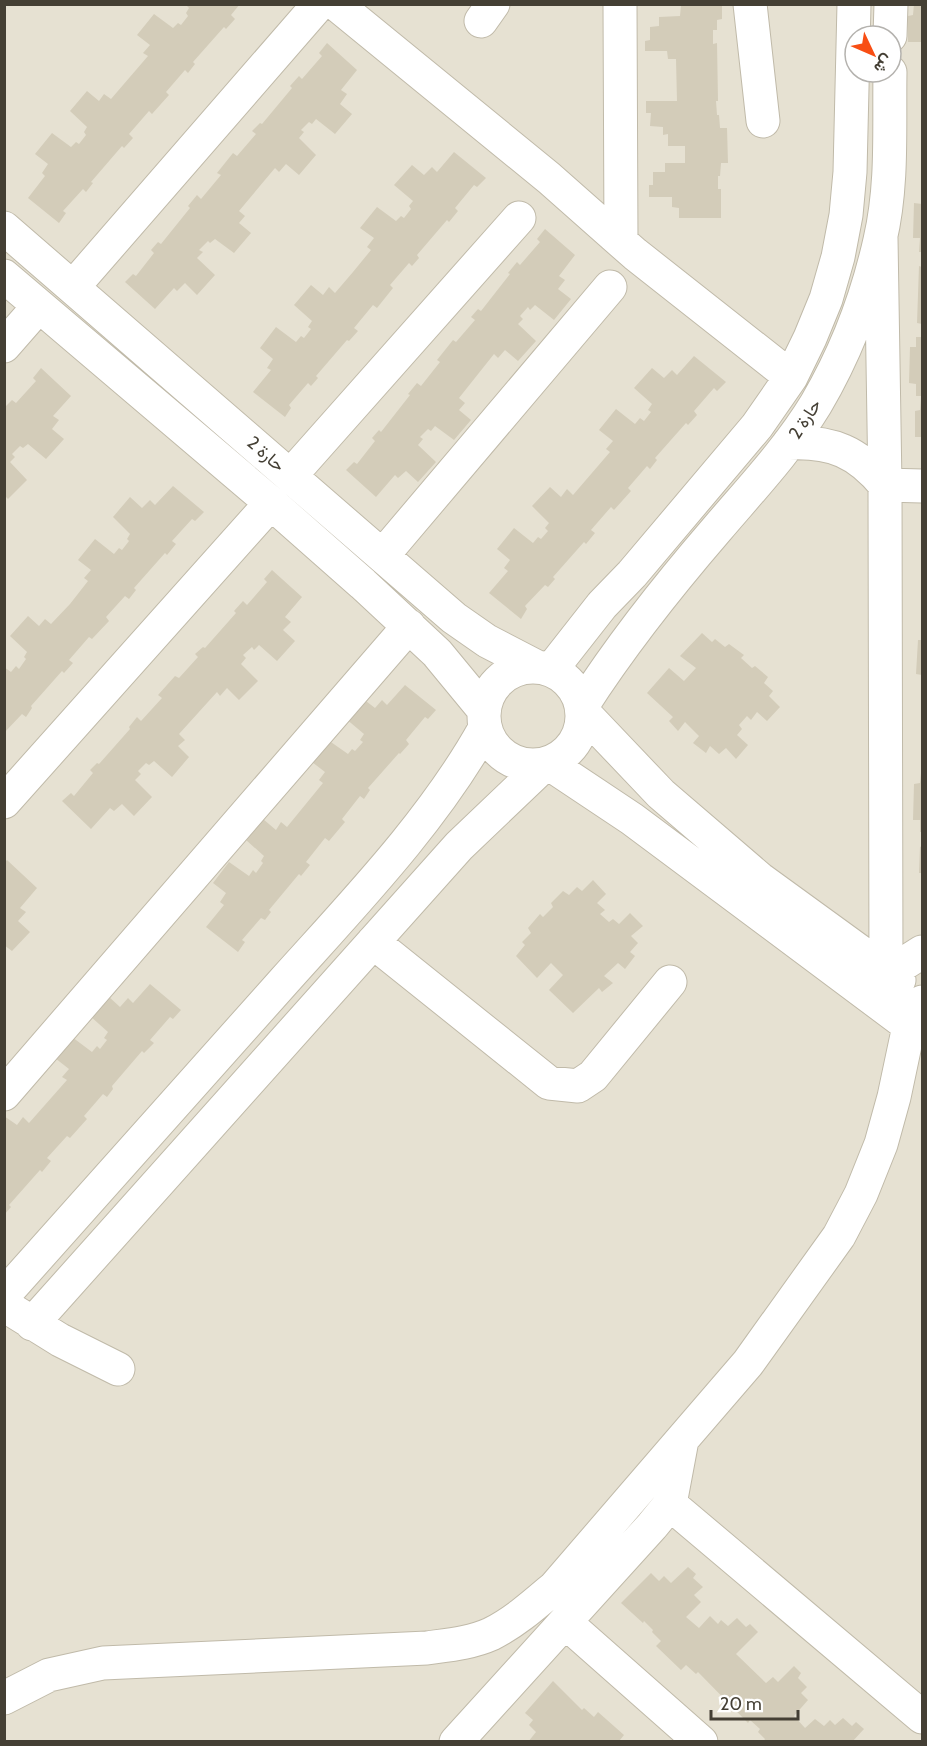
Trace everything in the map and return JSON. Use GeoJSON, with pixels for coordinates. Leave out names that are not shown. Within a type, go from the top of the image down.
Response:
{"type":"FeatureCollection","features":[{"type":"Feature","properties":{"kind":"street"},"geometry":{"type":"LineString","coordinates":[[73,287],[319,4]]}},
{"type":"Feature","properties":{"kind":"street","name":"حارة 2"},"geometry":{"type":"LineString","coordinates":[[336,4],[549,178],[621,242],[791,377]]}},
{"type":"Feature","properties":{"kind":"street"},"geometry":{"type":"LineString","coordinates":[[620,4],[621,242]]}},
{"type":"Feature","properties":{"kind":"street"},"geometry":{"type":"LineString","coordinates":[[750,4],[763,121]]}},
{"type":"Feature","properties":{"kind":"street","name":"حارة 2"},"geometry":{"type":"LineString","coordinates":[[4,228],[470,630],[544,668],[632,574],[757,426],[791,377],[810,338],[826,298],[838,257],[846,215],[850,172],[854,4]]}},
{"type":"Feature","properties":{"kind":"street"},"geometry":{"type":"LineString","coordinates":[[890,24],[891,4]]}},
{"type":"Feature","properties":{"kind":"street","name":"حارة 2"},"geometry":{"type":"LineString","coordinates":[[582,709],[643,617],[789,443],[815,406],[837,366],[870,282],[881,238],[888,182],[890,84]]}},
{"type":"Feature","properties":{"kind":"street"},"geometry":{"type":"LineString","coordinates":[[291,476],[519,218]]}},
{"type":"Feature","properties":{"kind":"street"},"geometry":{"type":"LineString","coordinates":[[4,1698],[49,1675],[103,1663],[427,1648],[463,1643],[489,1635],[518,1619],[555,1587],[748,1363],[839,1236],[861,1194],[881,1144],[918,1021],[888,972],[881,238]]}},
{"type":"Feature","properties":{"kind":"street","name":"حارة 2"},"geometry":{"type":"LineString","coordinates":[[4,276],[271,503],[410,626],[437,653],[484,719]]}},
{"type":"Feature","properties":{"kind":"street"},"geometry":{"type":"LineString","coordinates":[[383,555],[610,287]]}},
{"type":"Feature","properties":{"kind":"street"},"geometry":{"type":"LineString","coordinates":[[4,346],[39,306]]}},
{"type":"Feature","properties":{"kind":"street"},"geometry":{"type":"LineString","coordinates":[[789,443],[826,444],[843,450],[860,459],[885,485]]}},
{"type":"Feature","properties":{"kind":"street"},"geometry":{"type":"LineString","coordinates":[[885,485],[922,486]]}},
{"type":"Feature","properties":{"kind":"street"},"geometry":{"type":"LineString","coordinates":[[7,796],[271,503]]}},
{"type":"Feature","properties":{"kind":"street"},"geometry":{"type":"LineString","coordinates":[[4,1094],[410,626]]}},
{"type":"Feature","properties":{"kind":"street"},"geometry":{"type":"LineString","coordinates":[[4,1294],[350,906],[441,799],[471,753],[484,719],[487,698],[502,678],[518,669],[544,668],[562,676],[571,684],[578,694],[582,709],[582,723],[574,744],[558,759],[533,766],[519,764],[498,751],[490,741],[484,719]]}},
{"type":"Feature","properties":{"kind":"street"},"geometry":{"type":"LineString","coordinates":[[582,709],[662,794],[751,871],[922,996]]}},
{"type":"Feature","properties":{"kind":"street"},"geometry":{"type":"LineString","coordinates":[[32,1324],[459,846],[546,764]]}},
{"type":"Feature","properties":{"kind":"street"},"geometry":{"type":"LineString","coordinates":[[546,764],[609,802],[918,1021]]}},
{"type":"Feature","properties":{"kind":"street"},"geometry":{"type":"LineString","coordinates":[[373,942],[549,1083],[578,1086],[593,1076],[670,982]]}},
{"type":"Feature","properties":{"kind":"street"},"geometry":{"type":"LineString","coordinates":[[888,972],[922,952]]}},
{"type":"Feature","properties":{"kind":"street"},"geometry":{"type":"LineString","coordinates":[[4,1305],[60,1340],[118,1369]]}},
{"type":"Feature","properties":{"kind":"street"},"geometry":{"type":"LineString","coordinates":[[456,1742],[652,1526],[669,1504],[682,1440]]}},
{"type":"Feature","properties":{"kind":"street"},"geometry":{"type":"LineString","coordinates":[[669,1504],[922,1717]]}},
{"type":"Feature","properties":{"kind":"street"},"geometry":{"type":"LineString","coordinates":[[565,1622],[701,1742]]}},
{"type":"Feature","properties":{"kind":"shaded area"},"geometry":{"type":"Polygon","coordinates":[[[5,5],[922,5],[922,1741],[5,1742],[5,5]]]}},
{"type":"Feature","properties":{"kind":"building"},"geometry":{"type":"Polygon","coordinates":[[[185,4],[240,4],[231,15],[235,19],[226,29],[224,27],[193,62],[195,64],[188,73],[185,70],[166,92],[169,95],[152,114],[149,111],[129,134],[133,138],[124,148],[122,146],[91,182],[93,183],[86,192],[83,189],[63,211],[66,213],[59,223],[28,198],[45,176],[42,173],[48,164],[35,154],[52,133],[71,147],[76,142],[79,144],[86,135],[84,132],[87,127],[70,111],[87,91],[99,101],[104,94],[111,99],[148,56],[143,53],[150,45],[137,35],[154,14],[173,28],[178,23],[181,25],[188,16],[186,13],[189,8],[185,4]]]}},
{"type":"Feature","properties":{"kind":"building"},"geometry":{"type":"Polygon","coordinates":[[[914,4],[922,4],[922,42],[908,42],[908,16],[913,15],[914,4]]]}},
{"type":"Feature","properties":{"kind":"building"},"geometry":{"type":"Polygon","coordinates":[[[681,5],[722,5],[722,19],[717,20],[717,30],[713,30],[713,44],[717,43],[717,115],[719,115],[720,128],[727,128],[728,163],[721,163],[720,176],[718,176],[718,189],[721,189],[721,218],[679,218],[679,208],[672,207],[672,197],[649,197],[649,185],[653,185],[653,172],[665,172],[665,163],[685,163],[685,146],[668,146],[668,134],[663,135],[663,127],[650,126],[651,113],[646,113],[646,101],[677,101],[676,59],[668,59],[667,51],[645,51],[645,41],[650,40],[650,27],[659,26],[659,17],[680,16],[681,5]]]}},
{"type":"Feature","properties":{"kind":"building"},"geometry":{"type":"Polygon","coordinates":[[[327,43],[357,70],[341,90],[347,94],[340,104],[352,114],[335,134],[316,119],[312,124],[309,122],[301,130],[304,132],[299,138],[316,155],[299,175],[286,164],[279,172],[275,168],[239,211],[245,216],[239,223],[251,233],[234,253],[215,239],[210,243],[208,241],[199,250],[203,252],[197,258],[215,275],[197,295],[185,283],[177,291],[174,288],[155,309],[125,282],[133,274],[136,276],[154,253],[151,250],[158,242],[161,244],[190,208],[188,206],[197,195],[201,199],[221,175],[217,173],[233,153],[237,156],[256,134],[252,131],[260,123],[262,124],[292,88],[290,86],[299,76],[302,79],[322,56],[319,53],[327,43]]]}},
{"type":"Feature","properties":{"kind":"building"},"geometry":{"type":"Polygon","coordinates":[[[454,152],[486,178],[477,187],[474,185],[455,208],[458,211],[449,222],[447,220],[417,255],[419,258],[412,266],[409,263],[390,285],[393,288],[377,308],[373,305],[354,328],[358,331],[349,341],[347,340],[316,376],[318,378],[311,386],[308,383],[289,405],[291,408],[285,417],[253,392],[271,370],[267,368],[273,359],[260,348],[276,327],[296,342],[301,336],[304,338],[311,329],[308,327],[312,321],[294,305],[311,285],[323,295],[329,287],[335,293],[371,250],[367,247],[374,238],[360,228],[377,207],[396,221],[401,216],[404,218],[411,209],[409,206],[413,201],[394,185],[412,165],[424,175],[432,167],[437,172],[454,152]]]}},
{"type":"Feature","properties":{"kind":"building"},"geometry":{"type":"Polygon","coordinates":[[[914,203],[922,204],[922,252],[919,252],[920,238],[913,238],[914,203]]]}},
{"type":"Feature","properties":{"kind":"building"},"geometry":{"type":"Polygon","coordinates":[[[545,229],[575,255],[559,276],[565,280],[558,289],[571,299],[554,320],[535,305],[530,310],[528,307],[520,316],[523,319],[518,324],[536,341],[518,361],[505,350],[498,358],[494,354],[459,398],[465,403],[459,410],[471,420],[454,440],[435,426],[431,431],[428,429],[420,437],[423,439],[418,445],[436,462],[418,482],[406,471],[398,478],[395,475],[376,497],[346,470],[354,462],[357,464],[375,441],[372,438],[379,430],[381,432],[417,383],[421,386],[440,362],[437,360],[453,340],[456,342],[475,320],[471,317],[478,309],[481,311],[517,262],[520,265],[540,242],[537,239],[545,229]]]}},
{"type":"Feature","properties":{"kind":"building"},"geometry":{"type":"Polygon","coordinates":[[[919,266],[922,267],[922,324],[917,323],[919,266]]]}},
{"type":"Feature","properties":{"kind":"building"},"geometry":{"type":"Polygon","coordinates":[[[916,337],[922,337],[922,396],[916,396],[916,384],[909,383],[910,347],[916,347],[916,337]]]}},
{"type":"Feature","properties":{"kind":"building"},"geometry":{"type":"Polygon","coordinates":[[[694,356],[726,382],[717,391],[714,388],[694,411],[697,415],[688,425],[686,423],[655,458],[657,460],[650,469],[647,466],[628,488],[631,491],[614,510],[611,507],[591,530],[595,533],[586,544],[584,542],[553,577],[555,579],[548,587],[545,585],[525,606],[527,609],[521,619],[489,593],[508,571],[504,568],[510,560],[497,549],[514,528],[533,543],[538,537],[541,539],[548,531],[545,528],[549,523],[532,506],[550,487],[561,497],[567,489],[573,495],[610,452],[606,449],[613,441],[599,430],[616,409],[635,424],[640,418],[644,421],[651,412],[648,410],[652,404],[634,388],[652,368],[664,378],[672,370],[677,375],[694,356]]]}},
{"type":"Feature","properties":{"kind":"building"},"geometry":{"type":"Polygon","coordinates":[[[41,368],[71,396],[53,416],[59,420],[52,429],[64,439],[46,459],[28,444],[23,448],[20,446],[12,454],[15,457],[10,462],[27,480],[8,499],[4,495],[4,408],[12,400],[16,403],[36,381],[33,378],[41,368]]]}},
{"type":"Feature","properties":{"kind":"building"},"geometry":{"type":"Polygon","coordinates":[[[921,397],[922,437],[915,437],[915,411],[920,410],[921,397]]]}},
{"type":"Feature","properties":{"kind":"building"},"geometry":{"type":"Polygon","coordinates":[[[173,486],[204,512],[195,521],[192,519],[172,541],[176,544],[134,588],[136,590],[129,599],[125,596],[106,617],[109,621],[92,639],[89,637],[69,660],[73,663],[64,673],[62,671],[31,706],[26,717],[22,714],[4,733],[4,667],[11,672],[16,666],[19,669],[26,659],[24,657],[27,652],[10,636],[28,616],[39,626],[45,619],[51,624],[70,604],[88,581],[84,578],[91,570],[78,560],[95,539],[114,554],[119,548],[122,550],[129,541],[127,539],[130,534],[113,517],[130,497],[142,508],[150,500],[155,505],[173,486]]]}},
{"type":"Feature","properties":{"kind":"building"},"geometry":{"type":"Polygon","coordinates":[[[272,570],[302,597],[285,617],[291,622],[283,630],[295,641],[277,661],[259,645],[254,650],[252,647],[243,655],[246,658],[241,664],[258,681],[239,700],[227,688],[220,696],[217,692],[179,734],[185,740],[178,746],[189,757],[172,777],[154,761],[149,765],[146,763],[138,771],[141,774],[135,780],[152,797],[134,816],[122,804],[114,811],[110,808],[91,829],[62,801],[71,793],[74,796],[93,773],[90,770],[97,763],[99,764],[130,729],[129,727],[137,717],[141,721],[162,698],[158,695],[175,676],[179,678],[198,657],[195,654],[203,647],[205,648],[236,613],[234,611],[243,601],[247,605],[267,582],[264,579],[272,570]]]}},
{"type":"Feature","properties":{"kind":"building"},"geometry":{"type":"Polygon","coordinates":[[[702,633],[712,642],[715,639],[725,647],[729,644],[744,655],[741,658],[752,668],[755,666],[768,677],[764,683],[773,691],[769,696],[780,707],[767,721],[757,712],[751,720],[747,716],[739,725],[742,729],[737,735],[748,745],[736,759],[726,748],[719,754],[710,746],[706,753],[693,743],[699,736],[685,722],[678,731],[669,721],[673,717],[647,693],[669,668],[684,681],[696,668],[680,656],[702,633]]]}},
{"type":"Feature","properties":{"kind":"building"},"geometry":{"type":"Polygon","coordinates":[[[918,640],[922,640],[922,675],[916,674],[918,640]]]}},
{"type":"Feature","properties":{"kind":"building"},"geometry":{"type":"Polygon","coordinates":[[[405,685],[436,710],[428,719],[425,717],[406,740],[409,744],[368,788],[370,790],[364,799],[360,796],[342,819],[345,822],[329,841],[325,838],[306,862],[310,865],[301,876],[299,874],[269,910],[271,912],[265,920],[261,918],[242,940],[245,942],[238,952],[206,927],[224,905],[220,902],[226,893],[213,883],[229,862],[249,876],[253,870],[256,873],[263,863],[261,861],[264,856],[246,840],[263,819],[276,830],[281,822],[287,827],[323,783],[319,780],[325,772],[312,762],[328,740],[348,754],[352,749],[355,751],[363,742],[360,740],[364,734],[345,718],[362,698],[375,708],[382,700],[387,705],[405,685]]]}},
{"type":"Feature","properties":{"kind":"building"},"geometry":{"type":"Polygon","coordinates":[[[921,773],[922,832],[920,832],[920,820],[913,820],[914,784],[920,783],[921,773]]]}},
{"type":"Feature","properties":{"kind":"building"},"geometry":{"type":"Polygon","coordinates":[[[922,846],[922,873],[919,873],[920,847],[922,846]]]}},
{"type":"Feature","properties":{"kind":"building"},"geometry":{"type":"Polygon","coordinates":[[[7,860],[37,888],[20,908],[26,912],[18,921],[30,932],[12,951],[4,945],[4,863],[7,860]]]}},
{"type":"Feature","properties":{"kind":"building"},"geometry":{"type":"Polygon","coordinates":[[[593,880],[606,894],[597,903],[605,910],[600,914],[609,922],[613,919],[619,924],[630,913],[643,926],[631,936],[638,943],[630,952],[635,956],[625,969],[618,963],[604,976],[613,983],[602,992],[599,988],[573,1013],[549,990],[563,975],[551,963],[537,978],[516,956],[525,945],[522,942],[531,933],[528,928],[540,914],[543,917],[553,907],[551,903],[563,891],[569,895],[577,887],[582,891],[593,880]]]}},
{"type":"Feature","properties":{"kind":"building"},"geometry":{"type":"Polygon","coordinates":[[[150,984],[181,1010],[173,1019],[170,1017],[150,1040],[154,1043],[144,1053],[142,1051],[112,1086],[113,1089],[107,1097],[103,1094],[84,1116],[87,1119],[70,1138],[67,1136],[47,1158],[51,1161],[9,1205],[11,1207],[4,1215],[4,1116],[17,1125],[23,1117],[29,1123],[67,1080],[62,1077],[69,1069],[55,1058],[72,1037],[92,1052],[97,1046],[100,1049],[107,1040],[104,1038],[108,1032],[90,1016],[108,996],[120,1007],[128,998],[133,1003],[150,984]]]}},
{"type":"Feature","properties":{"kind":"building"},"geometry":{"type":"Polygon","coordinates":[[[688,1567],[696,1574],[693,1578],[703,1587],[694,1595],[701,1602],[686,1617],[699,1628],[710,1616],[718,1624],[721,1620],[728,1626],[737,1618],[746,1627],[750,1624],[758,1632],[736,1654],[766,1683],[773,1677],[778,1682],[794,1666],[801,1673],[798,1678],[807,1687],[801,1693],[808,1700],[794,1716],[805,1728],[815,1719],[824,1726],[830,1720],[835,1725],[843,1718],[852,1726],[856,1722],[864,1729],[852,1742],[763,1742],[765,1739],[758,1732],[760,1729],[750,1720],[748,1723],[698,1672],[696,1674],[686,1665],[681,1670],[656,1646],[661,1641],[652,1632],[653,1630],[621,1603],[651,1573],[659,1581],[664,1576],[671,1583],[688,1567]]]}},
{"type":"Feature","properties":{"kind":"building"},"geometry":{"type":"Polygon","coordinates":[[[553,1681],[582,1710],[584,1708],[594,1717],[598,1712],[624,1735],[621,1742],[528,1742],[536,1732],[529,1725],[533,1720],[525,1713],[553,1681]]]}}]}
